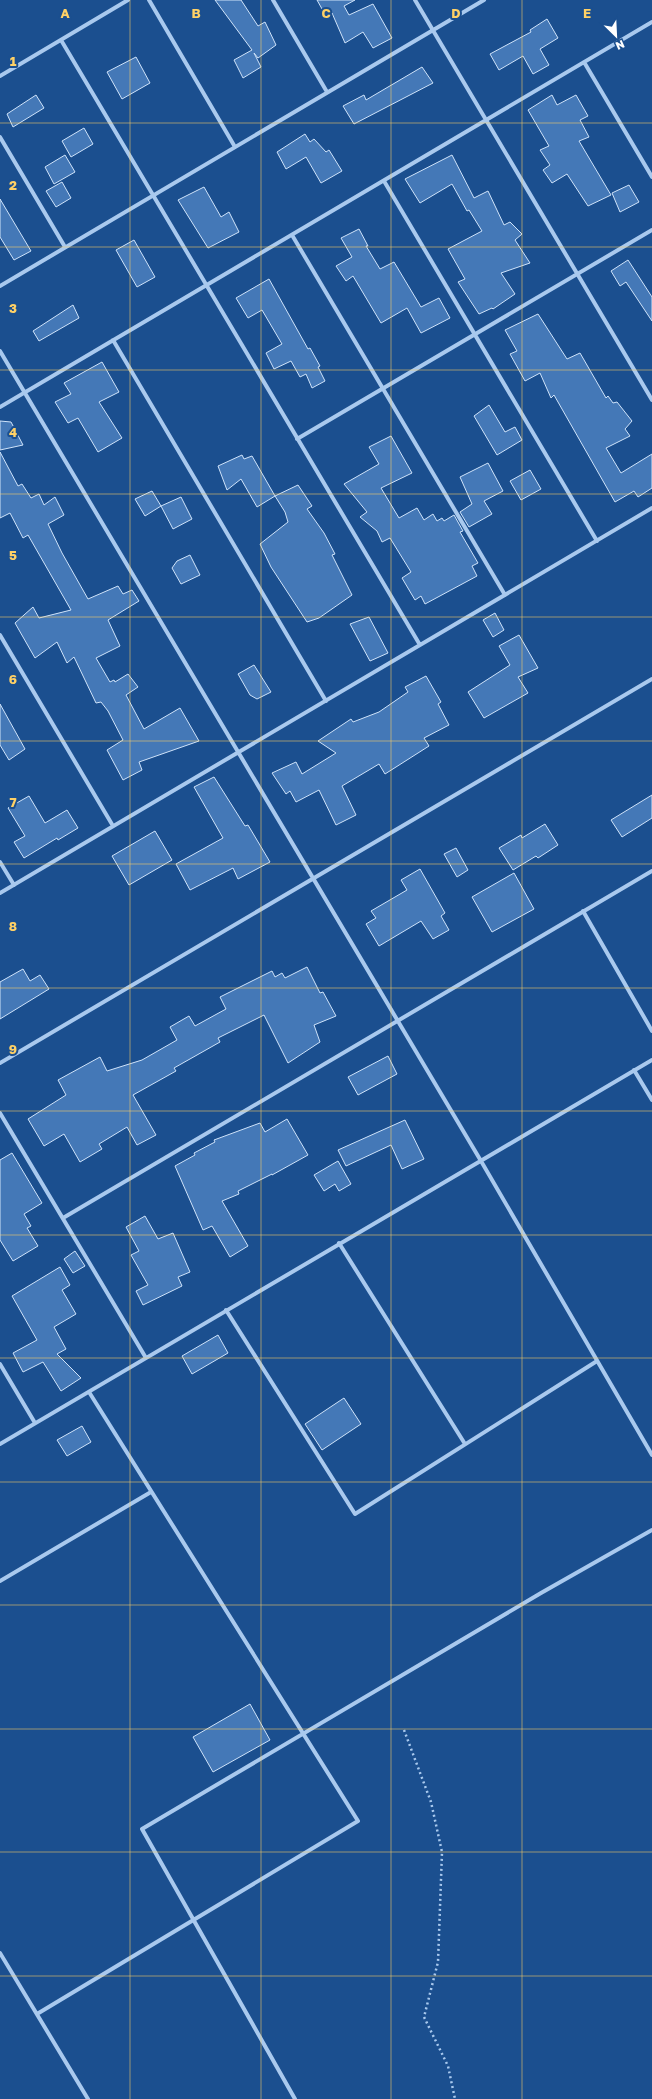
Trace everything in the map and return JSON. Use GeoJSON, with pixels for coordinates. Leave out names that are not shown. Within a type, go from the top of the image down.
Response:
{"type":"FeatureCollection","features":[{"type":"Feature","properties":{"kind":"street"},"geometry":{"type":"LineString","coordinates":[[0,76],[128,0]]}},
{"type":"Feature","properties":{"kind":"street"},"geometry":{"type":"LineString","coordinates":[[149,0],[236,147]]}},
{"type":"Feature","properties":{"kind":"street"},"geometry":{"type":"LineString","coordinates":[[272,0],[327,92]]}},
{"type":"Feature","properties":{"kind":"street"},"geometry":{"type":"LineString","coordinates":[[415,0],[652,400]]}},
{"type":"Feature","properties":{"kind":"street"},"geometry":{"type":"LineString","coordinates":[[0,286],[484,0]]}},
{"type":"Feature","properties":{"kind":"street"},"geometry":{"type":"LineString","coordinates":[[0,407],[652,22]]}},
{"type":"Feature","properties":{"kind":"street"},"geometry":{"type":"LineString","coordinates":[[61,40],[420,645]]}},
{"type":"Feature","properties":{"kind":"street"},"geometry":{"type":"LineString","coordinates":[[584,62],[652,177]]}},
{"type":"Feature","properties":{"kind":"street"},"geometry":{"type":"LineString","coordinates":[[0,137],[65,247]]}},
{"type":"Feature","properties":{"kind":"street"},"geometry":{"type":"LineString","coordinates":[[384,181],[597,541]]}},
{"type":"Feature","properties":{"kind":"street"},"geometry":{"type":"LineString","coordinates":[[297,439],[652,230]]}},
{"type":"Feature","properties":{"kind":"street"},"geometry":{"type":"LineString","coordinates":[[292,235],[505,595]]}},
{"type":"Feature","properties":{"kind":"street"},"geometry":{"type":"LineString","coordinates":[[113,340],[326,700]]}},
{"type":"Feature","properties":{"kind":"street"},"geometry":{"type":"LineString","coordinates":[[0,351],[398,1021],[652,1455]]}},
{"type":"Feature","properties":{"kind":"street"},"geometry":{"type":"LineString","coordinates":[[0,893],[652,508]]}},
{"type":"Feature","properties":{"kind":"street"},"geometry":{"type":"LineString","coordinates":[[0,635],[114,826]]}},
{"type":"Feature","properties":{"kind":"street"},"geometry":{"type":"LineString","coordinates":[[0,1063],[652,679]]}},
{"type":"Feature","properties":{"kind":"street"},"geometry":{"type":"LineString","coordinates":[[0,862],[14,885]]}},
{"type":"Feature","properties":{"kind":"street"},"geometry":{"type":"LineString","coordinates":[[63,1218],[652,871]]}},
{"type":"Feature","properties":{"kind":"street"},"geometry":{"type":"LineString","coordinates":[[583,911],[652,1030]]}},
{"type":"Feature","properties":{"kind":"street"},"geometry":{"type":"LineString","coordinates":[[0,1444],[652,1060]]}},
{"type":"Feature","properties":{"kind":"street"},"geometry":{"type":"LineString","coordinates":[[634,1070],[652,1100]]}},
{"type":"Feature","properties":{"kind":"street"},"geometry":{"type":"LineString","coordinates":[[0,1113],[146,1358]]}},
{"type":"Feature","properties":{"kind":"street"},"geometry":{"type":"LineString","coordinates":[[339,1243],[465,1444]]}},
{"type":"Feature","properties":{"kind":"street"},"geometry":{"type":"LineString","coordinates":[[226,1310],[355,1514],[597,1361]]}},
{"type":"Feature","properties":{"kind":"street"},"geometry":{"type":"LineString","coordinates":[[0,1364],[35,1423]]}},
{"type":"Feature","properties":{"kind":"street"},"geometry":{"type":"LineString","coordinates":[[37,2014],[358,1821],[302,1734],[89,1392]]}},
{"type":"Feature","properties":{"kind":"street"},"geometry":{"type":"LineString","coordinates":[[0,1581],[151,1492]]}},
{"type":"Feature","properties":{"kind":"street"},"geometry":{"type":"LineString","coordinates":[[295,2099],[142,1829],[652,1530]]}},
{"type":"Feature","properties":{"kind":"street"},"geometry":{"type":"LineString","coordinates":[[0,1953],[88,2099]]}},
{"type":"Feature","properties":{"kind":"path"},"geometry":{"type":"LineString","coordinates":[[404,1730],[431,1802],[442,1852],[438,1962],[424,2017],[448,2066],[455,2099]]}},
{"type":"Feature","properties":{"kind":"building"},"geometry":{"type":"Polygon","coordinates":[[[215,0],[241,0],[258,26],[265,22],[276,45],[258,58],[254,53],[261,67],[243,78],[234,60],[252,50],[215,0]]]}},
{"type":"Feature","properties":{"kind":"building"},"geometry":{"type":"Polygon","coordinates":[[[317,0],[355,0],[344,6],[349,15],[373,4],[392,38],[373,48],[363,32],[345,43],[332,13],[326,16],[317,0]]]}},
{"type":"Feature","properties":{"kind":"building"},"geometry":{"type":"Polygon","coordinates":[[[547,19],[558,38],[540,49],[549,65],[533,74],[523,56],[499,70],[490,54],[531,32],[530,30],[547,19]]]}},
{"type":"Feature","properties":{"kind":"building"},"geometry":{"type":"Polygon","coordinates":[[[136,57],[150,83],[122,99],[107,72],[136,57]]]}},
{"type":"Feature","properties":{"kind":"building"},"geometry":{"type":"Polygon","coordinates":[[[422,67],[433,83],[354,124],[343,106],[364,95],[366,100],[422,67]]]}},
{"type":"Feature","properties":{"kind":"building"},"geometry":{"type":"Polygon","coordinates":[[[36,95],[44,108],[13,127],[7,114],[36,95]]]}},
{"type":"Feature","properties":{"kind":"building"},"geometry":{"type":"Polygon","coordinates":[[[552,95],[557,105],[576,95],[588,116],[580,120],[589,137],[579,141],[611,195],[588,206],[567,174],[552,183],[543,170],[550,165],[540,150],[549,146],[528,110],[552,95]]]}},
{"type":"Feature","properties":{"kind":"building"},"geometry":{"type":"Polygon","coordinates":[[[84,128],[93,144],[71,157],[62,141],[84,128]]]}},
{"type":"Feature","properties":{"kind":"building"},"geometry":{"type":"Polygon","coordinates":[[[305,134],[310,142],[314,139],[326,152],[329,150],[342,171],[321,183],[306,157],[286,169],[277,152],[305,134]]]}},
{"type":"Feature","properties":{"kind":"building"},"geometry":{"type":"Polygon","coordinates":[[[65,155],[75,172],[54,184],[45,167],[65,155]]]}},
{"type":"Feature","properties":{"kind":"building"},"geometry":{"type":"Polygon","coordinates":[[[452,155],[474,198],[488,191],[504,225],[510,222],[522,234],[515,240],[530,263],[501,273],[515,294],[493,309],[492,308],[479,314],[458,282],[465,279],[448,249],[482,231],[469,210],[467,211],[452,184],[420,203],[405,179],[452,155]]]}},
{"type":"Feature","properties":{"kind":"building"},"geometry":{"type":"Polygon","coordinates":[[[62,182],[71,198],[56,207],[46,191],[62,182]]]}},
{"type":"Feature","properties":{"kind":"building"},"geometry":{"type":"Polygon","coordinates":[[[629,185],[639,202],[620,212],[612,193],[629,185]]]}},
{"type":"Feature","properties":{"kind":"building"},"geometry":{"type":"Polygon","coordinates":[[[204,187],[221,217],[229,212],[239,232],[208,248],[178,200],[204,187]]]}},
{"type":"Feature","properties":{"kind":"building"},"geometry":{"type":"Polygon","coordinates":[[[0,199],[31,251],[14,260],[0,237],[0,199]]]}},
{"type":"Feature","properties":{"kind":"building"},"geometry":{"type":"Polygon","coordinates":[[[359,229],[368,246],[366,246],[380,269],[394,262],[421,307],[439,298],[450,318],[421,333],[407,308],[381,323],[353,276],[346,281],[336,266],[352,257],[341,238],[359,229]]]}},
{"type":"Feature","properties":{"kind":"building"},"geometry":{"type":"Polygon","coordinates":[[[134,240],[155,277],[137,287],[116,250],[134,240]]]}},
{"type":"Feature","properties":{"kind":"building"},"geometry":{"type":"Polygon","coordinates":[[[628,260],[652,297],[652,321],[626,282],[620,286],[611,271],[628,260]]]}},
{"type":"Feature","properties":{"kind":"building"},"geometry":{"type":"Polygon","coordinates":[[[269,279],[308,349],[310,348],[320,366],[318,367],[325,381],[312,388],[306,374],[300,377],[291,361],[274,369],[266,353],[282,344],[262,310],[248,318],[236,298],[269,279]]]}},
{"type":"Feature","properties":{"kind":"building"},"geometry":{"type":"Polygon","coordinates":[[[73,305],[79,318],[39,341],[33,331],[73,305]]]}},
{"type":"Feature","properties":{"kind":"building"},"geometry":{"type":"Polygon","coordinates":[[[538,314],[567,359],[580,353],[606,398],[608,396],[613,403],[617,402],[632,421],[625,429],[630,436],[606,448],[621,473],[652,454],[652,488],[638,497],[634,491],[615,502],[554,395],[551,398],[540,373],[525,381],[510,354],[517,351],[505,330],[538,314]]]}},
{"type":"Feature","properties":{"kind":"building"},"geometry":{"type":"Polygon","coordinates":[[[102,362],[119,392],[99,402],[122,438],[98,452],[78,418],[68,423],[55,402],[71,394],[64,383],[102,362]]]}},
{"type":"Feature","properties":{"kind":"building"},"geometry":{"type":"Polygon","coordinates":[[[489,405],[505,432],[515,427],[522,440],[497,455],[474,416],[489,405]]]}},
{"type":"Feature","properties":{"kind":"building"},"geometry":{"type":"Polygon","coordinates":[[[0,421],[11,422],[23,445],[0,450],[0,421]]]}},
{"type":"Feature","properties":{"kind":"building"},"geometry":{"type":"Polygon","coordinates":[[[391,436],[412,473],[381,488],[399,518],[417,508],[424,520],[433,514],[437,521],[442,518],[444,521],[454,515],[463,531],[460,532],[478,563],[472,566],[477,576],[425,604],[421,596],[415,600],[402,578],[411,572],[390,538],[382,542],[377,531],[360,517],[367,512],[344,484],[379,464],[369,447],[391,436]]]}},
{"type":"Feature","properties":{"kind":"building"},"geometry":{"type":"Polygon","coordinates":[[[0,452],[18,486],[22,484],[31,498],[39,494],[44,505],[55,497],[64,515],[48,524],[62,553],[88,599],[118,586],[123,594],[132,590],[139,601],[108,620],[120,646],[96,658],[110,682],[114,680],[115,682],[128,674],[138,687],[126,695],[144,729],[180,708],[199,741],[139,762],[142,770],[123,780],[107,750],[123,740],[108,711],[101,702],[96,703],[74,657],[67,663],[57,642],[35,658],[15,623],[33,607],[39,618],[71,610],[28,535],[23,538],[10,513],[0,518],[0,452]]]}},
{"type":"Feature","properties":{"kind":"building"},"geometry":{"type":"Polygon","coordinates":[[[242,455],[244,459],[252,456],[275,496],[257,507],[241,479],[227,490],[218,466],[242,455]]]}},
{"type":"Feature","properties":{"kind":"building"},"geometry":{"type":"Polygon","coordinates":[[[488,463],[503,491],[484,501],[492,514],[469,527],[460,512],[472,504],[460,477],[488,463]]]}},
{"type":"Feature","properties":{"kind":"building"},"geometry":{"type":"Polygon","coordinates":[[[530,470],[541,489],[521,500],[510,481],[530,470]]]}},
{"type":"Feature","properties":{"kind":"building"},"geometry":{"type":"Polygon","coordinates":[[[298,485],[312,506],[307,509],[324,533],[335,554],[332,555],[352,595],[319,618],[307,622],[271,567],[260,544],[288,522],[285,512],[275,496],[298,485]]]}},
{"type":"Feature","properties":{"kind":"building"},"geometry":{"type":"Polygon","coordinates":[[[152,491],[161,506],[145,516],[135,499],[152,491]]]}},
{"type":"Feature","properties":{"kind":"building"},"geometry":{"type":"Polygon","coordinates":[[[181,497],[192,519],[173,529],[161,506],[181,497]]]}},
{"type":"Feature","properties":{"kind":"building"},"geometry":{"type":"Polygon","coordinates":[[[190,555],[200,575],[181,584],[172,568],[177,561],[190,555]]]}},
{"type":"Feature","properties":{"kind":"building"},"geometry":{"type":"Polygon","coordinates":[[[495,613],[504,630],[493,637],[483,620],[495,613]]]}},
{"type":"Feature","properties":{"kind":"building"},"geometry":{"type":"Polygon","coordinates":[[[369,617],[388,653],[370,661],[350,624],[369,617]]]}},
{"type":"Feature","properties":{"kind":"building"},"geometry":{"type":"Polygon","coordinates":[[[519,635],[538,668],[518,677],[528,693],[484,718],[468,692],[510,665],[499,646],[519,635]]]}},
{"type":"Feature","properties":{"kind":"building"},"geometry":{"type":"Polygon","coordinates":[[[254,665],[271,692],[257,699],[250,695],[238,674],[254,665]]]}},
{"type":"Feature","properties":{"kind":"building"},"geometry":{"type":"Polygon","coordinates":[[[426,676],[441,702],[438,704],[449,725],[424,738],[429,746],[385,774],[379,764],[342,786],[356,815],[336,825],[319,790],[296,802],[290,791],[286,794],[272,773],[296,762],[302,774],[336,753],[318,741],[351,719],[353,722],[379,712],[408,692],[405,687],[426,676]]]}},
{"type":"Feature","properties":{"kind":"building"},"geometry":{"type":"Polygon","coordinates":[[[0,704],[25,749],[9,760],[0,745],[0,704]]]}},
{"type":"Feature","properties":{"kind":"building"},"geometry":{"type":"Polygon","coordinates":[[[214,777],[245,826],[248,825],[270,862],[238,879],[233,868],[190,890],[176,864],[223,838],[194,787],[214,777]]]}},
{"type":"Feature","properties":{"kind":"building"},"geometry":{"type":"Polygon","coordinates":[[[652,795],[652,818],[622,837],[611,820],[652,795]]]}},
{"type":"Feature","properties":{"kind":"building"},"geometry":{"type":"Polygon","coordinates":[[[29,796],[45,823],[67,810],[78,828],[58,840],[57,838],[24,858],[14,842],[25,836],[8,808],[29,796]]]}},
{"type":"Feature","properties":{"kind":"building"},"geometry":{"type":"Polygon","coordinates":[[[545,824],[558,845],[538,858],[536,856],[513,870],[499,848],[521,835],[522,838],[545,824]]]}},
{"type":"Feature","properties":{"kind":"building"},"geometry":{"type":"Polygon","coordinates":[[[155,831],[172,860],[129,885],[112,856],[155,831]]]}},
{"type":"Feature","properties":{"kind":"building"},"geometry":{"type":"Polygon","coordinates":[[[456,848],[468,870],[457,877],[444,854],[456,848]]]}},
{"type":"Feature","properties":{"kind":"building"},"geometry":{"type":"Polygon","coordinates":[[[420,869],[445,913],[441,916],[449,930],[433,939],[421,921],[379,946],[366,924],[376,918],[371,911],[407,890],[401,880],[420,869]]]}},
{"type":"Feature","properties":{"kind":"building"},"geometry":{"type":"Polygon","coordinates":[[[514,873],[534,909],[492,932],[472,897],[514,873]]]}},
{"type":"Feature","properties":{"kind":"building"},"geometry":{"type":"Polygon","coordinates":[[[307,967],[320,993],[323,992],[336,1016],[314,1025],[320,1042],[288,1063],[264,1015],[218,1038],[220,1042],[174,1068],[176,1071],[133,1095],[156,1135],[137,1145],[127,1127],[99,1144],[102,1149],[80,1162],[64,1134],[44,1146],[28,1119],[66,1095],[58,1080],[100,1057],[107,1071],[142,1060],[177,1040],[170,1027],[189,1016],[195,1026],[226,1009],[220,997],[272,971],[275,977],[282,973],[285,978],[307,967]]]}},
{"type":"Feature","properties":{"kind":"building"},"geometry":{"type":"Polygon","coordinates":[[[23,969],[30,981],[40,975],[49,989],[0,1019],[0,982],[23,969]]]}},
{"type":"Feature","properties":{"kind":"building"},"geometry":{"type":"Polygon","coordinates":[[[388,1056],[397,1074],[358,1095],[348,1077],[388,1056]]]}},
{"type":"Feature","properties":{"kind":"building"},"geometry":{"type":"Polygon","coordinates":[[[287,1119],[308,1155],[272,1175],[238,1191],[239,1194],[222,1201],[248,1246],[230,1257],[212,1226],[203,1230],[175,1166],[195,1155],[194,1153],[215,1142],[214,1140],[260,1123],[265,1132],[287,1119]]]}},
{"type":"Feature","properties":{"kind":"building"},"geometry":{"type":"Polygon","coordinates":[[[405,1120],[424,1159],[402,1169],[391,1145],[346,1166],[338,1150],[405,1120]]]}},
{"type":"Feature","properties":{"kind":"building"},"geometry":{"type":"Polygon","coordinates":[[[12,1153],[42,1203],[24,1214],[31,1226],[27,1228],[38,1246],[13,1261],[0,1240],[0,1160],[12,1153]]]}},
{"type":"Feature","properties":{"kind":"building"},"geometry":{"type":"Polygon","coordinates":[[[338,1161],[351,1184],[339,1191],[335,1184],[324,1191],[314,1175],[338,1161]]]}},
{"type":"Feature","properties":{"kind":"building"},"geometry":{"type":"Polygon","coordinates":[[[145,1216],[158,1239],[173,1233],[190,1272],[178,1277],[182,1286],[143,1305],[136,1291],[148,1285],[131,1255],[139,1251],[126,1227],[145,1216]]]}},
{"type":"Feature","properties":{"kind":"building"},"geometry":{"type":"Polygon","coordinates":[[[75,1251],[85,1266],[73,1273],[64,1259],[75,1251]]]}},
{"type":"Feature","properties":{"kind":"building"},"geometry":{"type":"Polygon","coordinates":[[[60,1267],[70,1285],[62,1290],[76,1314],[54,1327],[66,1349],[57,1354],[81,1378],[61,1391],[43,1362],[23,1372],[13,1353],[37,1340],[12,1296],[60,1267]]]}},
{"type":"Feature","properties":{"kind":"building"},"geometry":{"type":"Polygon","coordinates":[[[218,1335],[228,1353],[192,1374],[182,1356],[218,1335]]]}},
{"type":"Feature","properties":{"kind":"building"},"geometry":{"type":"Polygon","coordinates":[[[344,1398],[361,1424],[322,1450],[305,1424],[344,1398]]]}},
{"type":"Feature","properties":{"kind":"building"},"geometry":{"type":"Polygon","coordinates":[[[82,1426],[91,1442],[67,1456],[57,1440],[82,1426]]]}},
{"type":"Feature","properties":{"kind":"building"},"geometry":{"type":"Polygon","coordinates":[[[250,1704],[270,1740],[213,1772],[193,1737],[250,1704]]]}}]}
